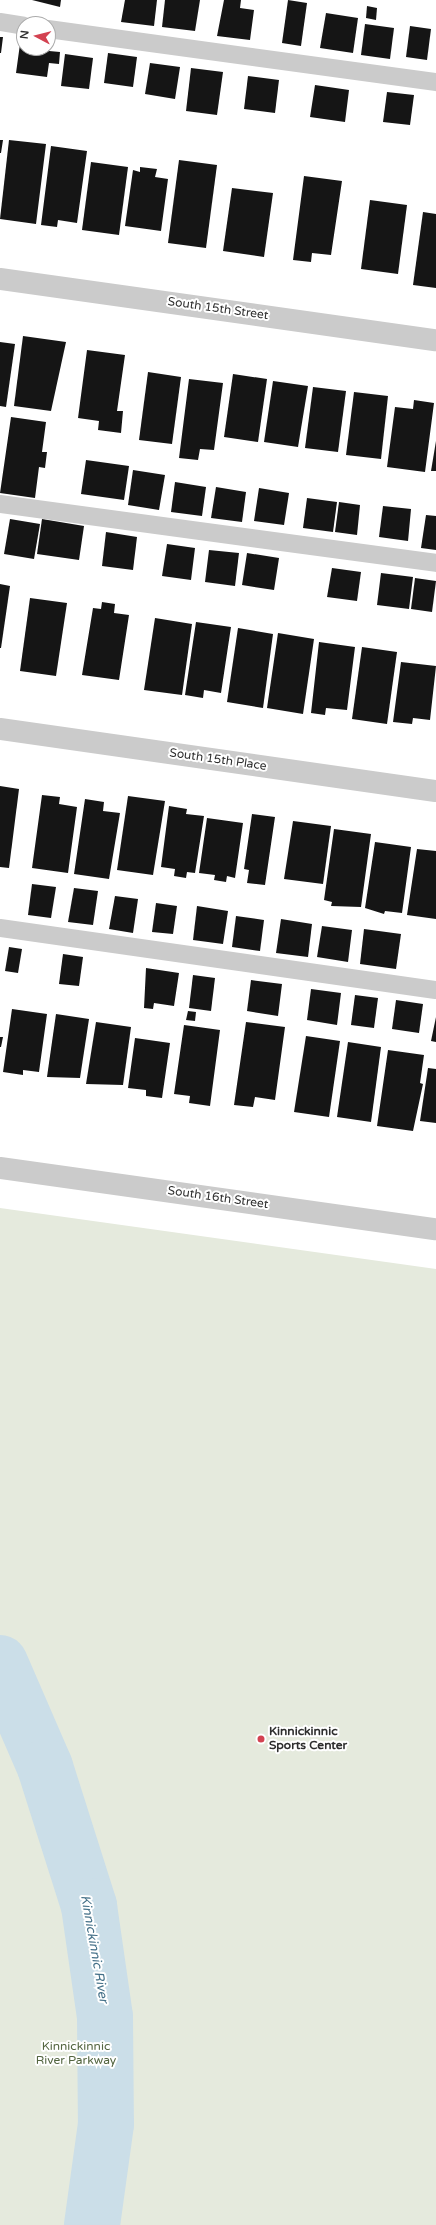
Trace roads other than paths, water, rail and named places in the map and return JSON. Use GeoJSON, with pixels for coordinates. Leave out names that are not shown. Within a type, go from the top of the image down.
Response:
{"type":"FeatureCollection","features":[{"type":"Feature","properties":{"kind":"street","name":"South 15th Street"},"geometry":{"type":"LineString","coordinates":[[0,279],[436,340]]}},
{"type":"Feature","properties":{"kind":"street","name":"South 15th Place"},"geometry":{"type":"LineString","coordinates":[[0,729],[436,791]]}},
{"type":"Feature","properties":{"kind":"street","name":"South 16th Street"},"geometry":{"type":"LineString","coordinates":[[0,1168],[436,1229]]}},
{"type":"Feature","properties":{"kind":"lane"},"geometry":{"type":"LineString","coordinates":[[0,22],[16,25]]}},
{"type":"Feature","properties":{"kind":"lane"},"geometry":{"type":"LineString","coordinates":[[56,30],[436,82]]}},
{"type":"Feature","properties":{"kind":"lane"},"geometry":{"type":"LineString","coordinates":[[0,504],[436,563]]}},
{"type":"Feature","properties":{"kind":"lane"},"geometry":{"type":"LineString","coordinates":[[0,928],[436,990]]}},
{"type":"Feature","properties":{"kind":"waterway","name":"Kinnickinnic River"},"geometry":{"type":"LineString","coordinates":[[0,1663],[45,1767],[89,1906],[105,2017],[106,2124],[92,2225]]}},
{"type":"Feature","properties":{"kind":"place","name":"Kinnickinnic Sports Center"},"geometry":{"type":"Point","coordinates":[261,1739]}},
{"type":"Feature","properties":{"kind":"park label","name":"Kinnickinnic River Parkway"},"geometry":{"type":"Point","coordinates":[76,2054]}}]}
